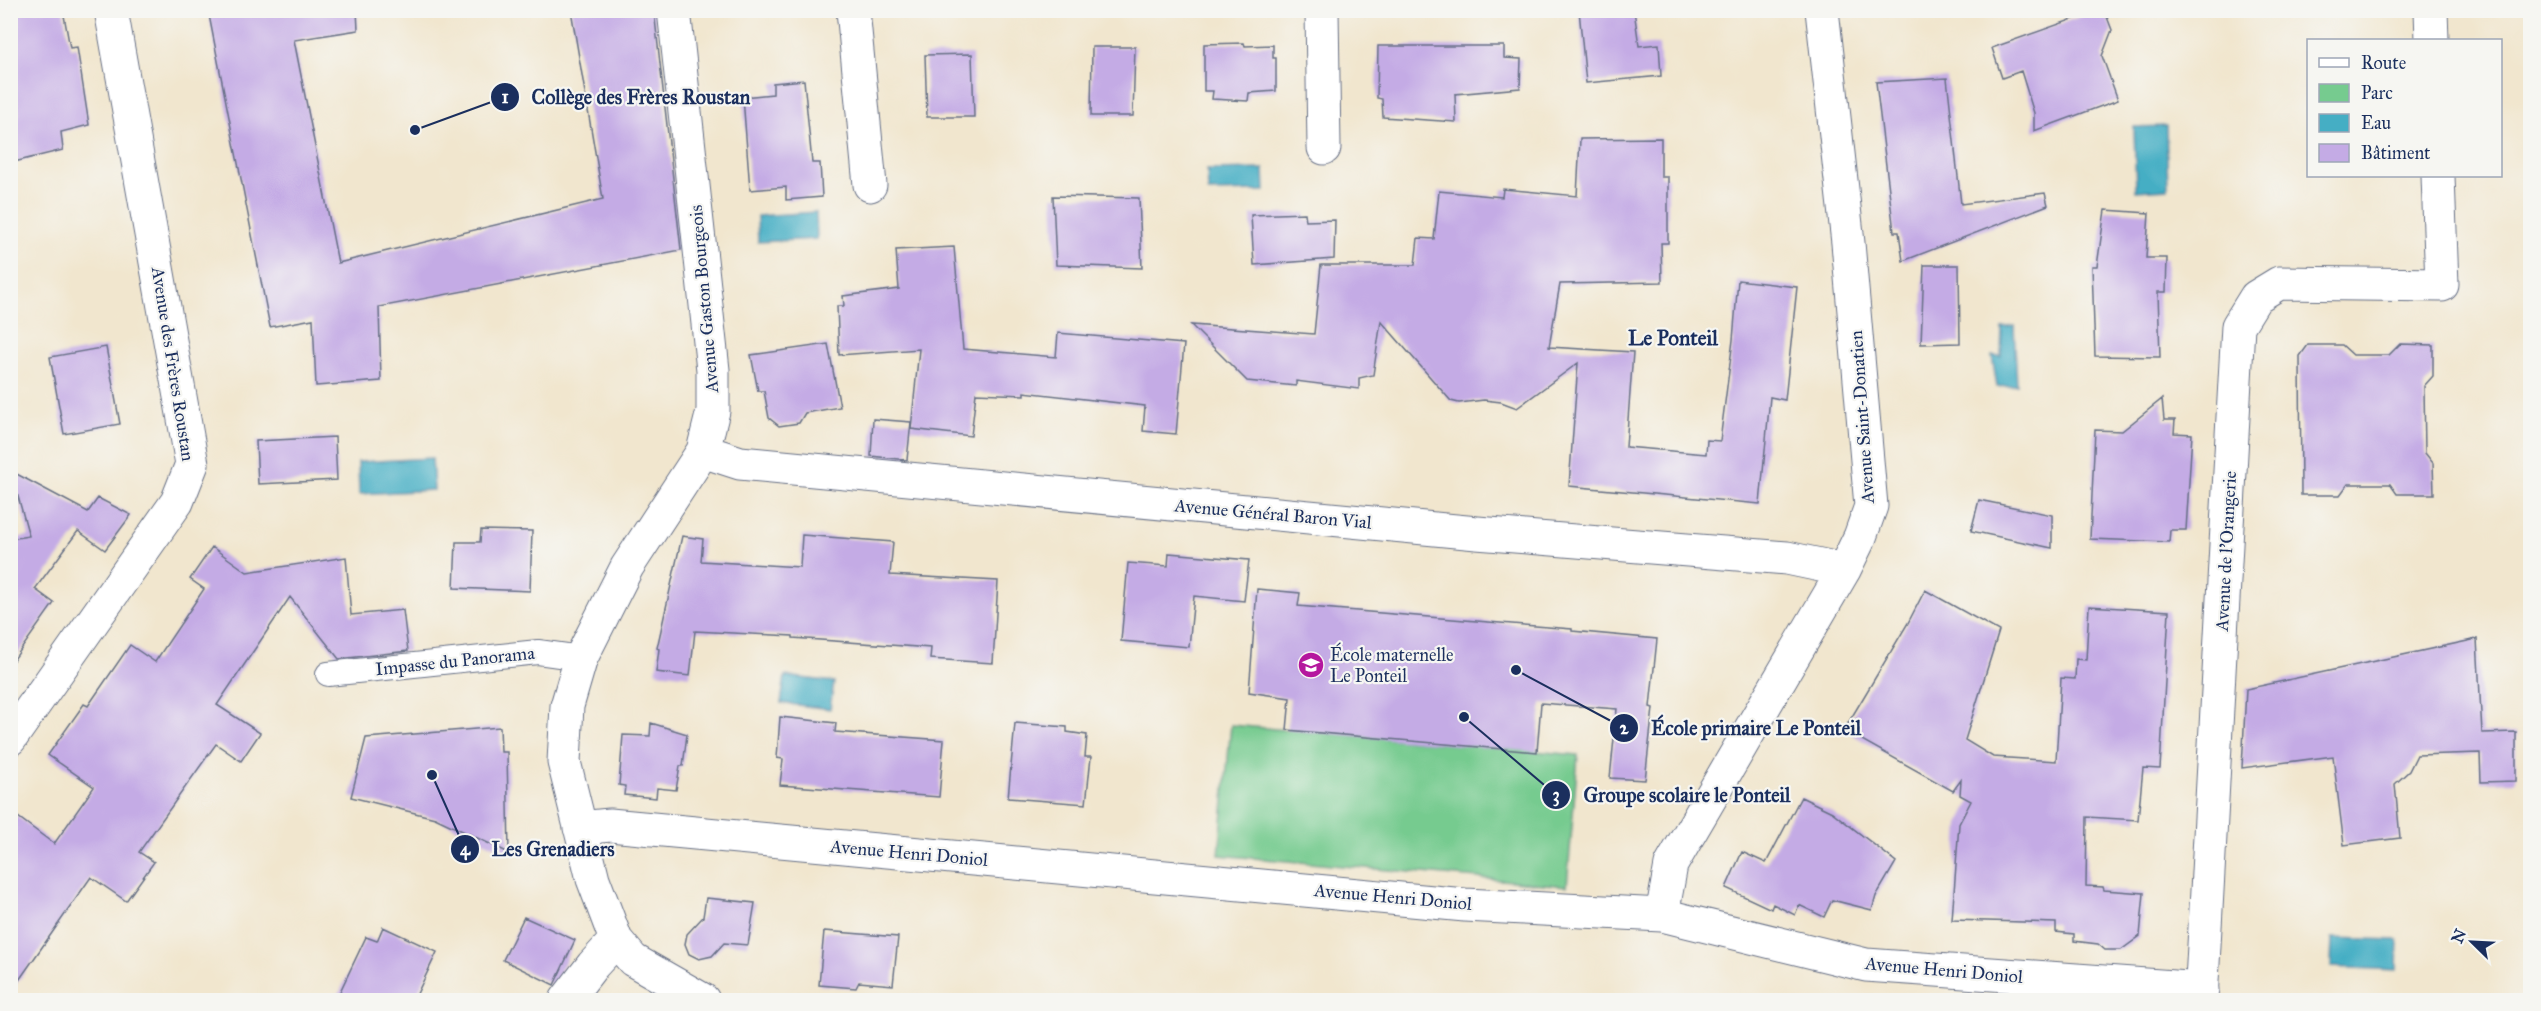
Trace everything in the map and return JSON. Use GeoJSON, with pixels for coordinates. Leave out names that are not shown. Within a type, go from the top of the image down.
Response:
{"type":"FeatureCollection","features":[{"type":"Feature","properties":{"kind":"street","name":"Avenue des Frères Roustan"},"geometry":{"type":"LineString","coordinates":[[10,739],[177,502],[192,464],[111,10]]}},
{"type":"Feature","properties":{"kind":"street","name":"Avenue Gaston Bourgeois"},"geometry":{"type":"LineString","coordinates":[[674,10],[713,370],[713,411],[703,451],[627,567],[581,658],[567,706],[564,762],[593,879],[616,940],[633,960],[703,1000]]}},
{"type":"Feature","properties":{"kind":"street"},"geometry":{"type":"LineString","coordinates":[[853,10],[870,185]]}},
{"type":"Feature","properties":{"kind":"street"},"geometry":{"type":"LineString","coordinates":[[1323,10],[1324,148]]}},
{"type":"Feature","properties":{"kind":"street","name":"Avenue Saint-Donatien"},"geometry":{"type":"LineString","coordinates":[[1662,915],[1671,865],[1844,570],[1860,537],[1871,506],[1848,243],[1822,10]]}},
{"type":"Feature","properties":{"kind":"street"},"geometry":{"type":"LineString","coordinates":[[2431,10],[2432,39]]}},
{"type":"Feature","properties":{"kind":"street","name":"Avenue de l'Orangerie"},"geometry":{"type":"LineString","coordinates":[[2202,995],[2238,326],[2256,297],[2279,283],[2442,285],[2438,177]]}},
{"type":"Feature","properties":{"kind":"street","name":"Avenue Général Baron Vial"},"geometry":{"type":"LineString","coordinates":[[703,451],[740,463],[1477,533],[1788,558],[1844,570]]}},
{"type":"Feature","properties":{"kind":"street","name":"Avenue Henri Doniol"},"geometry":{"type":"LineString","coordinates":[[580,828],[610,825],[1465,905],[1662,915],[1866,965],[2202,995]]}},
{"type":"Feature","properties":{"kind":"street"},"geometry":{"type":"LineString","coordinates":[[566,1000],[616,940]]}},
{"type":"Feature","properties":{"kind":"lane","name":"Impasse du Panorama"},"geometry":{"type":"LineString","coordinates":[[328,674],[538,652],[581,658]]}},
{"type":"Feature","properties":{"kind":"green space"},"geometry":{"type":"Polygon","coordinates":[[[1231,725],[1578,755],[1567,886],[1219,855],[1231,725]]]}},
{"type":"Feature","properties":{"kind":"water"},"geometry":{"type":"Polygon","coordinates":[[[2166,126],[2168,189],[2136,191],[2134,127],[2166,126]]]}},
{"type":"Feature","properties":{"kind":"water"},"geometry":{"type":"Polygon","coordinates":[[[1264,169],[1265,191],[1208,192],[1207,170],[1264,169]]]}},
{"type":"Feature","properties":{"kind":"water"},"geometry":{"type":"Polygon","coordinates":[[[816,212],[817,239],[758,242],[757,216],[816,212]]]}},
{"type":"Feature","properties":{"kind":"water"},"geometry":{"type":"Polygon","coordinates":[[[2014,326],[2017,385],[1997,387],[1992,356],[2001,356],[2002,328],[2014,326]]]}},
{"type":"Feature","properties":{"kind":"water"},"geometry":{"type":"Polygon","coordinates":[[[432,458],[434,490],[359,494],[358,462],[432,458]]]}},
{"type":"Feature","properties":{"kind":"water"},"geometry":{"type":"Polygon","coordinates":[[[785,676],[834,682],[830,709],[781,703],[785,676]]]}},
{"type":"Feature","properties":{"kind":"water"},"geometry":{"type":"Polygon","coordinates":[[[2332,938],[2398,940],[2397,970],[2331,967],[2332,938]]]}},
{"type":"Feature","properties":{"kind":"building"},"geometry":{"type":"Polygon","coordinates":[[[10,10],[63,10],[70,48],[77,47],[89,125],[61,132],[63,150],[10,163],[10,117],[19,115],[10,66],[10,10]]]}},
{"type":"Feature","properties":{"kind":"building"},"geometry":{"type":"Polygon","coordinates":[[[208,10],[357,10],[358,30],[294,40],[338,263],[603,199],[571,10],[654,10],[681,250],[379,307],[381,381],[316,386],[313,319],[270,327],[208,10]]]}},
{"type":"Feature","properties":{"kind":"building"},"geometry":{"type":"Polygon","coordinates":[[[1579,10],[1634,10],[1639,46],[1659,44],[1661,76],[1586,83],[1579,10]]]}},
{"type":"Feature","properties":{"kind":"building"},"geometry":{"type":"Polygon","coordinates":[[[2093,12],[2107,17],[2112,30],[2102,56],[2118,100],[2034,131],[2034,113],[2021,71],[2002,78],[1992,48],[2093,12]]]}},
{"type":"Feature","properties":{"kind":"building"},"geometry":{"type":"Polygon","coordinates":[[[1244,43],[1245,46],[1273,45],[1273,58],[1276,58],[1276,91],[1249,93],[1248,101],[1212,99],[1213,91],[1204,91],[1204,44],[1244,43]]]}},
{"type":"Feature","properties":{"kind":"building"},"geometry":{"type":"Polygon","coordinates":[[[1378,46],[1504,46],[1504,58],[1521,59],[1520,88],[1455,94],[1456,122],[1383,117],[1382,99],[1377,98],[1378,46]]]}},
{"type":"Feature","properties":{"kind":"building"},"geometry":{"type":"Polygon","coordinates":[[[1092,47],[1135,47],[1133,116],[1091,116],[1092,47]]]}},
{"type":"Feature","properties":{"kind":"building"},"geometry":{"type":"Polygon","coordinates":[[[972,54],[974,117],[927,117],[925,55],[972,54]]]}},
{"type":"Feature","properties":{"kind":"building"},"geometry":{"type":"Polygon","coordinates":[[[1947,78],[1961,204],[2045,193],[2048,205],[1903,261],[1899,232],[1894,232],[1876,82],[1947,78]]]}},
{"type":"Feature","properties":{"kind":"building"},"geometry":{"type":"Polygon","coordinates":[[[804,80],[812,163],[820,163],[822,197],[786,200],[786,187],[750,190],[743,97],[773,94],[773,83],[804,80]]]}},
{"type":"Feature","properties":{"kind":"building"},"geometry":{"type":"Polygon","coordinates":[[[1661,138],[1661,177],[1668,177],[1668,243],[1661,243],[1662,282],[1560,284],[1549,347],[1633,352],[1626,447],[1706,454],[1707,440],[1720,441],[1738,280],[1797,287],[1785,400],[1770,397],[1760,504],[1569,486],[1578,363],[1517,408],[1501,402],[1484,400],[1459,403],[1451,401],[1381,321],[1373,375],[1359,378],[1359,389],[1296,381],[1296,386],[1247,381],[1191,325],[1314,334],[1321,265],[1415,265],[1418,238],[1434,239],[1439,191],[1502,197],[1503,189],[1577,196],[1580,139],[1661,138]]]}},
{"type":"Feature","properties":{"kind":"building"},"geometry":{"type":"Polygon","coordinates":[[[1053,196],[1139,198],[1142,268],[1056,265],[1053,196]]]}},
{"type":"Feature","properties":{"kind":"building"},"geometry":{"type":"Polygon","coordinates":[[[2105,210],[2149,213],[2146,258],[2167,258],[2166,292],[2158,292],[2160,357],[2095,356],[2092,266],[2097,266],[2105,210]]]}},
{"type":"Feature","properties":{"kind":"building"},"geometry":{"type":"Polygon","coordinates":[[[1305,213],[1306,221],[1335,220],[1334,259],[1254,265],[1251,215],[1305,213]]]}},
{"type":"Feature","properties":{"kind":"building"},"geometry":{"type":"Polygon","coordinates":[[[954,247],[963,349],[1056,357],[1058,333],[1184,344],[1176,434],[1143,431],[1145,406],[1024,392],[1024,395],[976,393],[971,436],[911,429],[919,349],[839,355],[837,306],[844,306],[843,296],[899,289],[896,250],[954,247]]]}},
{"type":"Feature","properties":{"kind":"building"},"geometry":{"type":"Polygon","coordinates":[[[1924,265],[1959,265],[1960,343],[1921,344],[1924,265]]]}},
{"type":"Feature","properties":{"kind":"building"},"geometry":{"type":"Polygon","coordinates":[[[828,344],[840,407],[805,413],[799,423],[779,426],[769,418],[764,391],[758,391],[751,355],[828,344]]]}},
{"type":"Feature","properties":{"kind":"building"},"geometry":{"type":"Polygon","coordinates":[[[2400,344],[2433,345],[2433,376],[2424,386],[2425,453],[2433,463],[2434,494],[2397,494],[2390,484],[2348,484],[2340,495],[2301,495],[2300,356],[2308,345],[2342,345],[2353,355],[2389,355],[2400,344]]]}},
{"type":"Feature","properties":{"kind":"building"},"geometry":{"type":"Polygon","coordinates":[[[106,347],[120,424],[64,434],[50,357],[106,347]]]}},
{"type":"Feature","properties":{"kind":"building"},"geometry":{"type":"Polygon","coordinates":[[[2162,399],[2164,420],[2175,420],[2174,433],[2192,434],[2186,530],[2170,530],[2169,542],[2090,539],[2095,430],[2122,431],[2162,399]]]}},
{"type":"Feature","properties":{"kind":"building"},"geometry":{"type":"Polygon","coordinates":[[[873,419],[911,422],[907,460],[871,456],[873,419]]]}},
{"type":"Feature","properties":{"kind":"building"},"geometry":{"type":"Polygon","coordinates":[[[335,437],[337,480],[258,484],[256,441],[335,437]]]}},
{"type":"Feature","properties":{"kind":"building"},"geometry":{"type":"Polygon","coordinates":[[[11,471],[88,512],[98,498],[131,515],[105,550],[78,531],[35,589],[54,603],[10,665],[10,539],[29,536],[11,471]]]}},
{"type":"Feature","properties":{"kind":"building"},"geometry":{"type":"Polygon","coordinates":[[[1979,500],[2052,515],[2052,548],[1971,531],[1979,500]]]}},
{"type":"Feature","properties":{"kind":"building"},"geometry":{"type":"Polygon","coordinates":[[[481,530],[532,531],[530,591],[454,588],[456,542],[480,542],[481,530]]]}},
{"type":"Feature","properties":{"kind":"building"},"geometry":{"type":"Polygon","coordinates":[[[802,535],[893,542],[890,575],[998,581],[993,663],[930,659],[931,648],[793,638],[793,636],[695,631],[690,676],[656,672],[659,649],[657,648],[682,536],[703,539],[701,561],[800,567],[802,535]]]}},
{"type":"Feature","properties":{"kind":"building"},"geometry":{"type":"Polygon","coordinates":[[[212,547],[247,572],[346,557],[351,615],[403,610],[408,651],[339,659],[290,597],[217,705],[260,733],[241,761],[216,744],[139,852],[154,862],[126,901],[91,877],[10,993],[10,811],[54,844],[94,787],[48,755],[84,704],[88,706],[130,645],[155,662],[204,589],[190,579],[212,547]]]}},
{"type":"Feature","properties":{"kind":"building"},"geometry":{"type":"Polygon","coordinates":[[[1169,553],[1249,560],[1244,601],[1194,596],[1189,647],[1121,641],[1128,563],[1168,566],[1169,553]]]}},
{"type":"Feature","properties":{"kind":"building"},"geometry":{"type":"Polygon","coordinates":[[[1257,589],[1300,593],[1298,606],[1572,629],[1572,631],[1657,639],[1650,707],[1653,708],[1645,780],[1610,778],[1617,709],[1541,703],[1537,752],[1287,730],[1290,698],[1249,692],[1257,589]]]}},
{"type":"Feature","properties":{"kind":"building"},"geometry":{"type":"Polygon","coordinates":[[[1925,590],[1999,631],[1965,740],[1993,757],[2056,761],[2061,678],[2075,679],[2076,659],[2086,660],[2089,606],[2169,611],[2160,769],[2143,768],[2138,820],[2087,817],[2086,886],[2103,887],[2104,890],[2144,893],[2140,936],[2121,950],[2105,950],[2098,944],[2074,941],[2074,934],[2056,932],[2056,923],[1952,920],[1959,824],[1971,801],[1960,795],[1961,780],[1953,791],[1844,730],[1908,623],[1925,590]]]}},
{"type":"Feature","properties":{"kind":"building"},"geometry":{"type":"Polygon","coordinates":[[[2477,639],[2482,733],[2516,732],[2516,781],[2481,782],[2480,753],[2417,755],[2409,771],[2395,784],[2400,838],[2344,845],[2333,756],[2242,768],[2246,689],[2477,639]]]}},
{"type":"Feature","properties":{"kind":"building"},"geometry":{"type":"Polygon","coordinates":[[[780,717],[836,723],[835,732],[944,740],[939,797],[780,785],[783,759],[777,758],[780,717]]]}},
{"type":"Feature","properties":{"kind":"building"},"geometry":{"type":"Polygon","coordinates":[[[651,723],[687,734],[683,766],[680,766],[676,790],[657,788],[656,798],[624,795],[625,786],[619,785],[623,735],[650,736],[651,723]]]}},
{"type":"Feature","properties":{"kind":"building"},"geometry":{"type":"Polygon","coordinates":[[[1015,723],[1067,727],[1067,732],[1087,735],[1085,757],[1091,757],[1086,804],[1008,798],[1015,723]]]}},
{"type":"Feature","properties":{"kind":"building"},"geometry":{"type":"Polygon","coordinates":[[[500,727],[501,752],[507,752],[509,853],[435,818],[351,797],[366,738],[500,727]]]}},
{"type":"Feature","properties":{"kind":"building"},"geometry":{"type":"Polygon","coordinates":[[[1801,797],[1832,812],[1896,862],[1876,896],[1872,910],[1832,900],[1824,917],[1799,905],[1795,915],[1773,904],[1771,909],[1726,888],[1742,852],[1766,863],[1801,797]]]}},
{"type":"Feature","properties":{"kind":"building"},"geometry":{"type":"Polygon","coordinates":[[[706,898],[755,903],[748,945],[724,943],[712,956],[699,959],[689,954],[685,944],[687,934],[703,917],[706,898]]]}},
{"type":"Feature","properties":{"kind":"building"},"geometry":{"type":"Polygon","coordinates":[[[524,917],[575,940],[554,985],[503,960],[524,917]]]}},
{"type":"Feature","properties":{"kind":"building"},"geometry":{"type":"Polygon","coordinates":[[[383,927],[437,952],[414,1000],[336,1000],[366,937],[377,941],[383,927]]]}},
{"type":"Feature","properties":{"kind":"building"},"geometry":{"type":"Polygon","coordinates":[[[824,931],[898,937],[893,985],[859,982],[856,988],[819,985],[824,931]]]}},
{"type":"Feature","properties":{"kind":"place","name":"Collège des Frères Roustan"},"geometry":{"type":"Point","coordinates":[415,130]}},
{"type":"Feature","properties":{"kind":"place","name":"École maternelle Le Ponteil"},"geometry":{"type":"Point","coordinates":[1311,665]}},
{"type":"Feature","properties":{"kind":"place","name":"École primaire Le Ponteil"},"geometry":{"type":"Point","coordinates":[1516,670]}},
{"type":"Feature","properties":{"kind":"place","name":"Groupe scolaire le Ponteil"},"geometry":{"type":"Point","coordinates":[1464,717]}},
{"type":"Feature","properties":{"kind":"place","name":"Les Grenadiers"},"geometry":{"type":"Point","coordinates":[432,775]}},
{"type":"Feature","properties":{"kind":"district","name":"Le Ponteil"},"geometry":{"type":"Point","coordinates":[1673,338]}}]}
